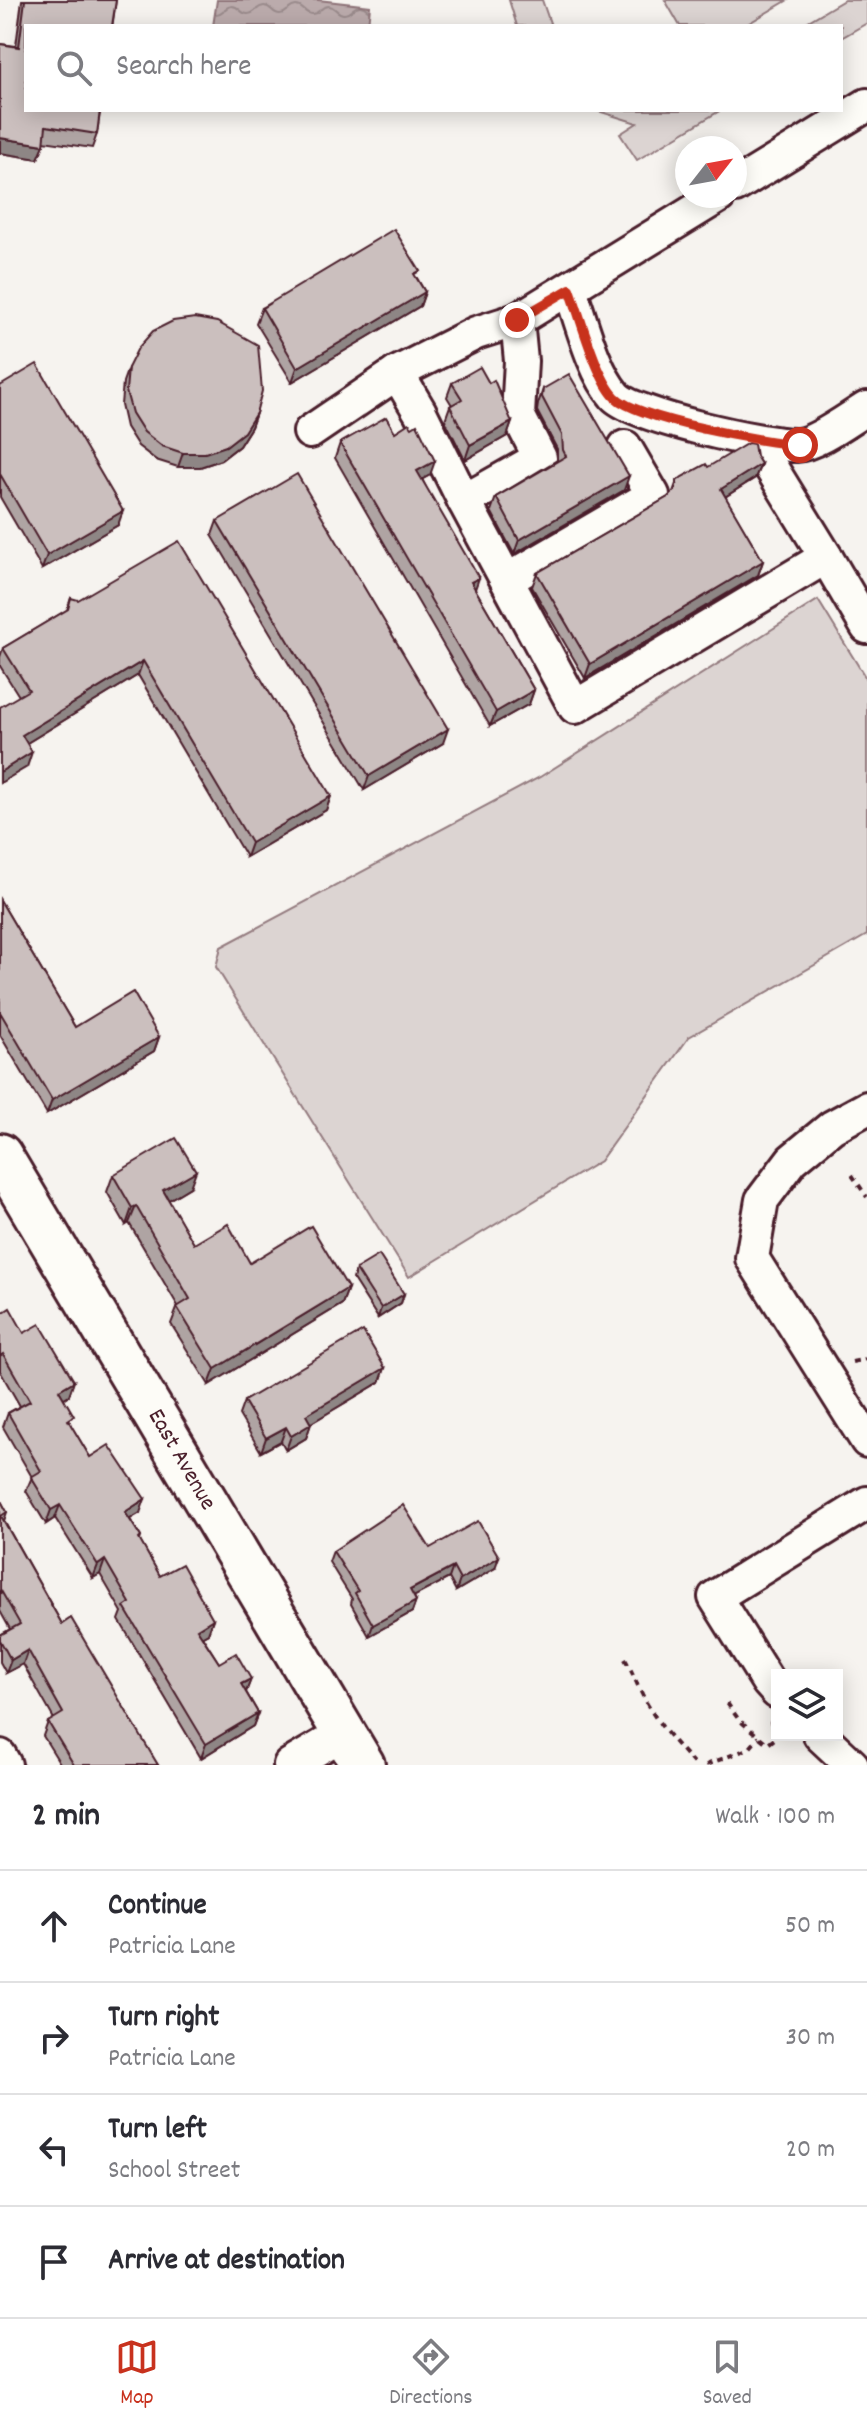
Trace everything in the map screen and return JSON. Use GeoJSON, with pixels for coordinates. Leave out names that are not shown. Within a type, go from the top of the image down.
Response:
{"type":"FeatureCollection","features":[{"type":"Feature","properties":{"kind":"main road","name":"East Avenue"},"geometry":{"type":"LineString","coordinates":[[0,1155],[354,1749]]}},
{"type":"Feature","properties":{"kind":"street"},"geometry":{"type":"LineString","coordinates":[[747,179],[867,105]]}},
{"type":"Feature","properties":{"kind":"street"},"geometry":{"type":"LineString","coordinates":[[310,432],[397,373],[476,333],[517,320],[700,208]]}},
{"type":"Feature","properties":{"kind":"street"},"geometry":{"type":"LineString","coordinates":[[570,289],[599,370],[616,398],[650,414],[759,441],[800,445],[867,408]]}},
{"type":"Feature","properties":{"kind":"street"},"geometry":{"type":"LineString","coordinates":[[464,501],[540,458],[518,415],[521,361],[517,320]]}},
{"type":"Feature","properties":{"kind":"street"},"geometry":{"type":"LineString","coordinates":[[397,373],[575,707],[826,557]]}},
{"type":"Feature","properties":{"kind":"street"},"geometry":{"type":"LineString","coordinates":[[507,580],[653,495],[625,447]]}},
{"type":"Feature","properties":{"kind":"street"},"geometry":{"type":"LineString","coordinates":[[767,461],[867,627]]}},
{"type":"Feature","properties":{"kind":"street"},"geometry":{"type":"LineString","coordinates":[[867,1108],[832,1127],[792,1160],[762,1200],[752,1258],[867,1441]]}},
{"type":"Feature","properties":{"kind":"street"},"geometry":{"type":"LineString","coordinates":[[771,1685],[715,1597],[867,1503]]}},
{"type":"Feature","properties":{"kind":"street"},"geometry":{"type":"LineString","coordinates":[[826,1741],[852,1765]]}},
{"type":"Feature","properties":{"kind":"street"},"geometry":{"type":"LineString","coordinates":[[290,1765],[354,1749]]}},
{"type":"Feature","properties":{"kind":"street"},"geometry":{"type":"LineString","coordinates":[[0,1756],[5,1765]]}},
{"type":"Feature","properties":{"kind":"path"},"geometry":{"type":"LineString","coordinates":[[852,1175],[867,1197]]}},
{"type":"Feature","properties":{"kind":"path"},"geometry":{"type":"LineString","coordinates":[[852,1362],[867,1359]]}},
{"type":"Feature","properties":{"kind":"path"},"geometry":{"type":"LineString","coordinates":[[625,1659],[637,1678],[642,1694],[672,1740],[695,1765]]}},
{"type":"Feature","properties":{"kind":"path"},"geometry":{"type":"LineString","coordinates":[[727,1703],[739,1720],[759,1737],[768,1744],[772,1741]]}},
{"type":"Feature","properties":{"kind":"path"},"geometry":{"type":"LineString","coordinates":[[706,1765],[750,1748],[759,1737]]}},
{"type":"Feature","properties":{"kind":"shaded area"},"geometry":{"type":"Polygon","coordinates":[[[509,0],[542,0],[550,24],[516,24],[509,0]]]}},
{"type":"Feature","properties":{"kind":"shaded area"},"geometry":{"type":"Polygon","coordinates":[[[665,0],[788,0],[747,24],[679,24],[665,0]]]}},
{"type":"Feature","properties":{"kind":"shaded area"},"geometry":{"type":"Polygon","coordinates":[[[844,0],[867,0],[867,23],[843,37],[843,24],[803,24],[844,0]]]}},
{"type":"Feature","properties":{"kind":"shaded area"},"geometry":{"type":"Polygon","coordinates":[[[601,112],[718,112],[637,160],[620,134],[637,123],[601,112]]]}},
{"type":"Feature","properties":{"kind":"shaded area"},"geometry":{"type":"Polygon","coordinates":[[[818,600],[867,680],[867,935],[689,1037],[600,1161],[409,1277],[216,967],[221,947],[540,777],[818,600]]]}},
{"type":"Feature","properties":{"kind":"water"},"geometry":{"type":"Polygon","coordinates":[[[217,0],[318,0],[370,6],[368,24],[213,24],[217,0]]]}},
{"type":"Feature","properties":{"kind":"building"},"geometry":{"type":"Polygon","coordinates":[[[25,0],[116,0],[112,24],[24,24],[24,112],[100,112],[97,134],[46,126],[44,145],[0,138],[0,44],[19,47],[25,0]]]}},
{"type":"Feature","properties":{"kind":"building"},"geometry":{"type":"Polygon","coordinates":[[[394,229],[420,271],[414,274],[425,292],[297,368],[262,308],[394,229]]]}},
{"type":"Feature","properties":{"kind":"building"},"geometry":{"type":"Polygon","coordinates":[[[195,318],[217,322],[258,345],[262,391],[256,413],[244,432],[226,446],[205,453],[183,453],[162,446],[144,432],[132,413],[126,391],[128,368],[138,348],[153,331],[173,321],[195,318]]]}},
{"type":"Feature","properties":{"kind":"building"},"geometry":{"type":"Polygon","coordinates":[[[37,364],[123,511],[47,555],[0,474],[0,386],[37,364]]]}},
{"type":"Feature","properties":{"kind":"building"},"geometry":{"type":"Polygon","coordinates":[[[480,367],[489,383],[494,380],[512,422],[470,445],[450,406],[462,399],[452,383],[480,367]]]}},
{"type":"Feature","properties":{"kind":"building"},"geometry":{"type":"Polygon","coordinates":[[[569,374],[629,476],[519,540],[496,497],[566,456],[562,435],[542,397],[543,389],[569,374]]]}},
{"type":"Feature","properties":{"kind":"building"},"geometry":{"type":"Polygon","coordinates":[[[386,417],[395,432],[409,423],[412,427],[417,424],[435,461],[417,471],[479,578],[471,582],[534,690],[496,712],[340,443],[386,417]]]}},
{"type":"Feature","properties":{"kind":"building"},"geometry":{"type":"Polygon","coordinates":[[[748,443],[754,444],[761,464],[721,489],[763,561],[590,664],[537,573],[668,497],[682,477],[706,464],[708,467],[748,443]]]}},
{"type":"Feature","properties":{"kind":"building"},"geometry":{"type":"Polygon","coordinates":[[[297,474],[448,729],[369,776],[217,521],[297,474]]]}},
{"type":"Feature","properties":{"kind":"building"},"geometry":{"type":"Polygon","coordinates":[[[179,541],[331,796],[251,843],[143,661],[22,735],[32,752],[0,772],[0,707],[29,690],[3,648],[68,609],[71,598],[78,600],[179,541]]]}},
{"type":"Feature","properties":{"kind":"building"},"geometry":{"type":"Polygon","coordinates":[[[0,900],[75,1027],[133,992],[159,1037],[52,1100],[0,1012],[0,900]]]}},
{"type":"Feature","properties":{"kind":"building"},"geometry":{"type":"Polygon","coordinates":[[[176,1138],[196,1171],[163,1190],[194,1244],[228,1224],[250,1263],[311,1226],[348,1288],[215,1369],[177,1307],[190,1299],[136,1206],[132,1208],[113,1175],[176,1138]]]}},
{"type":"Feature","properties":{"kind":"building"},"geometry":{"type":"Polygon","coordinates":[[[379,1255],[404,1294],[381,1308],[356,1269],[379,1255]]]}},
{"type":"Feature","properties":{"kind":"building"},"geometry":{"type":"Polygon","coordinates":[[[10,1308],[24,1333],[40,1324],[74,1381],[59,1390],[74,1416],[68,1420],[90,1457],[109,1445],[145,1499],[125,1512],[160,1576],[182,1564],[213,1619],[197,1629],[219,1663],[236,1653],[251,1679],[241,1684],[258,1713],[206,1744],[124,1607],[130,1603],[105,1560],[98,1565],[60,1505],[51,1510],[31,1477],[41,1471],[8,1413],[30,1401],[3,1354],[0,1356],[0,1309],[2,1313],[10,1308]]]}},
{"type":"Feature","properties":{"kind":"building"},"geometry":{"type":"Polygon","coordinates":[[[363,1331],[385,1368],[306,1415],[311,1424],[291,1436],[286,1427],[266,1438],[244,1401],[363,1331]]]}},
{"type":"Feature","properties":{"kind":"building"},"geometry":{"type":"Polygon","coordinates":[[[0,1499],[7,1512],[1,1516],[62,1624],[71,1618],[158,1765],[74,1765],[48,1722],[63,1713],[28,1650],[11,1660],[0,1635],[20,1624],[0,1589],[0,1499]]]}},
{"type":"Feature","properties":{"kind":"building"},"geometry":{"type":"Polygon","coordinates":[[[403,1505],[430,1548],[478,1521],[499,1557],[460,1580],[453,1567],[410,1590],[416,1601],[373,1625],[355,1593],[358,1591],[333,1551],[403,1505]]]}},
{"type":"Feature","properties":{"kind":"route"},"geometry":{"type":"LineString","coordinates":[[517,320],[570,289],[599,370],[616,398],[650,414],[759,441],[800,445]]}}]}
